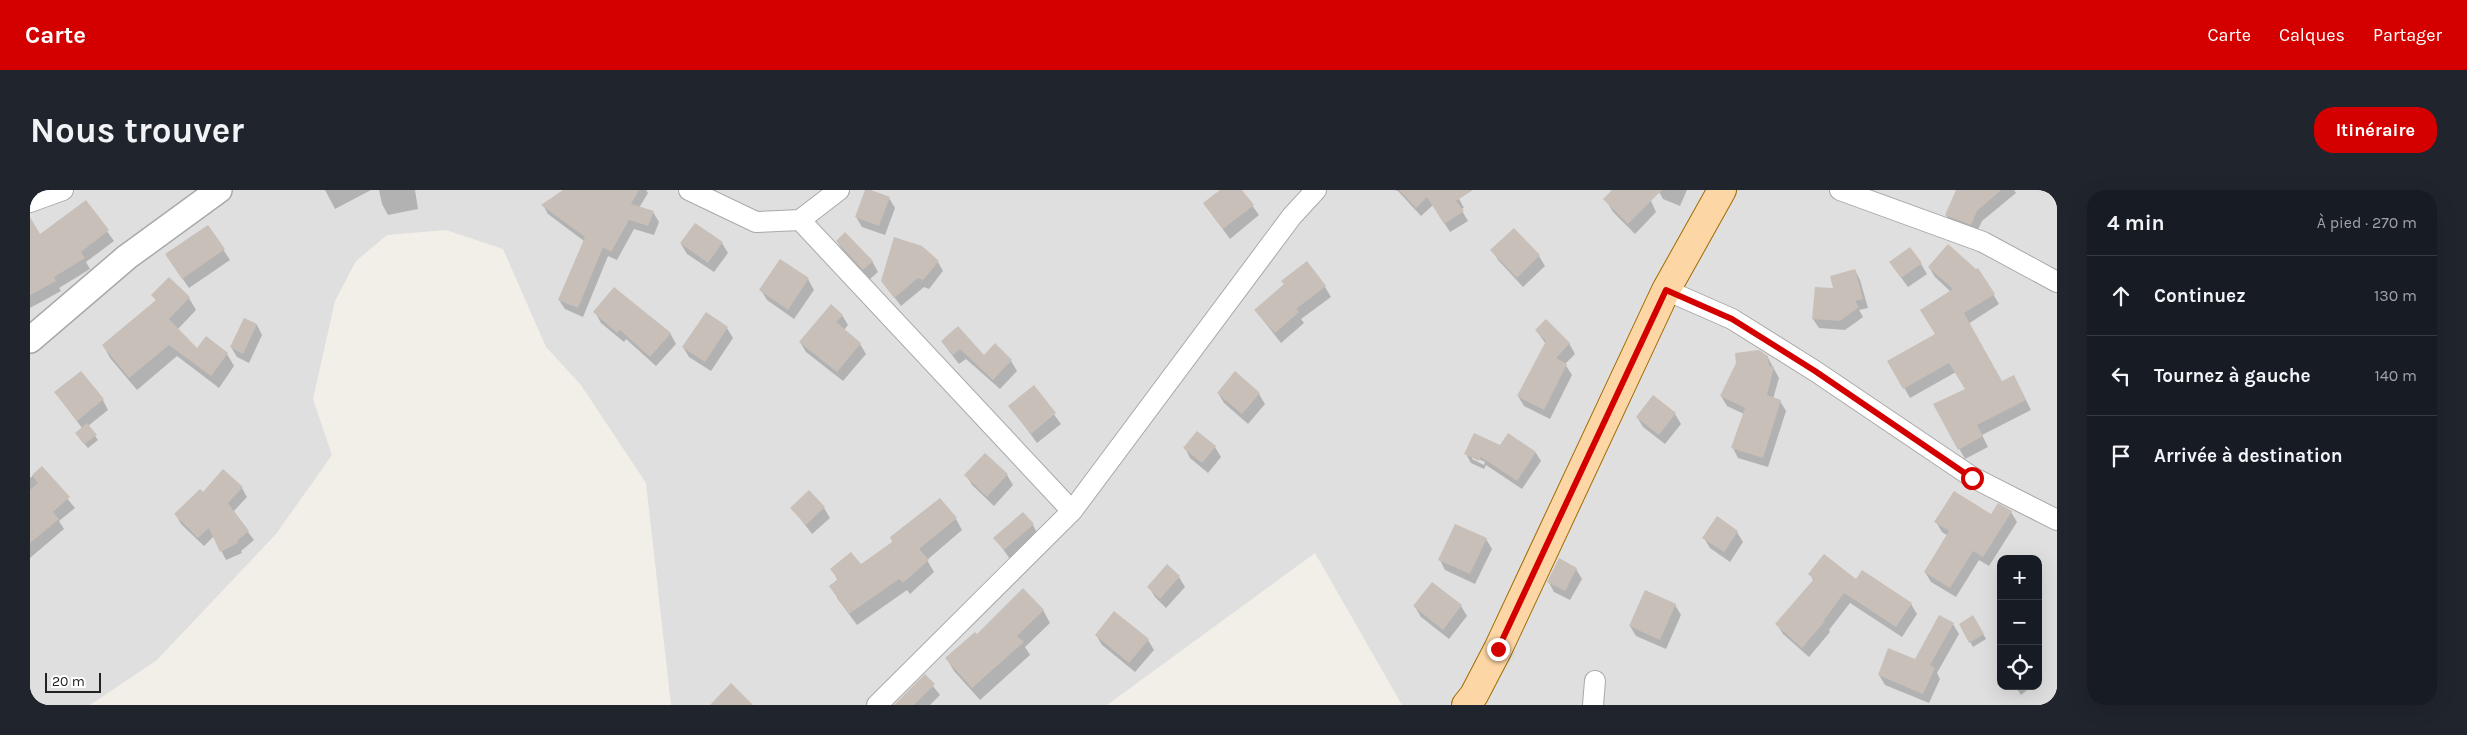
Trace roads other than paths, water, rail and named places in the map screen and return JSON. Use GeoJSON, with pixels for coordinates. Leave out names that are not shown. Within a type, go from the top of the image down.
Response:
{"type":"FeatureCollection","features":[{"type":"Feature","properties":{"kind":"main road"},"geometry":{"type":"LineString","coordinates":[[1466,705],[1474,695],[1502,640],[1666,290],[1722,190]]}},
{"type":"Feature","properties":{"kind":"street"},"geometry":{"type":"LineString","coordinates":[[30,202],[63,190]]}},
{"type":"Feature","properties":{"kind":"street"},"geometry":{"type":"LineString","coordinates":[[30,340],[128,258],[219,190]]}},
{"type":"Feature","properties":{"kind":"street"},"geometry":{"type":"LineString","coordinates":[[689,190],[756,222],[800,220],[839,190]]}},
{"type":"Feature","properties":{"kind":"street"},"geometry":{"type":"LineString","coordinates":[[877,705],[1072,511],[1292,216],[1316,190]]}},
{"type":"Feature","properties":{"kind":"street"},"geometry":{"type":"LineString","coordinates":[[1840,190],[1983,242],[2057,282]]}},
{"type":"Feature","properties":{"kind":"street"},"geometry":{"type":"LineString","coordinates":[[800,220],[1072,511]]}},
{"type":"Feature","properties":{"kind":"street"},"geometry":{"type":"LineString","coordinates":[[1666,290],[1732,319],[1815,371],[1972,478],[2057,520]]}},
{"type":"Feature","properties":{"kind":"street"},"geometry":{"type":"LineString","coordinates":[[1593,705],[1595,681]]}}]}
